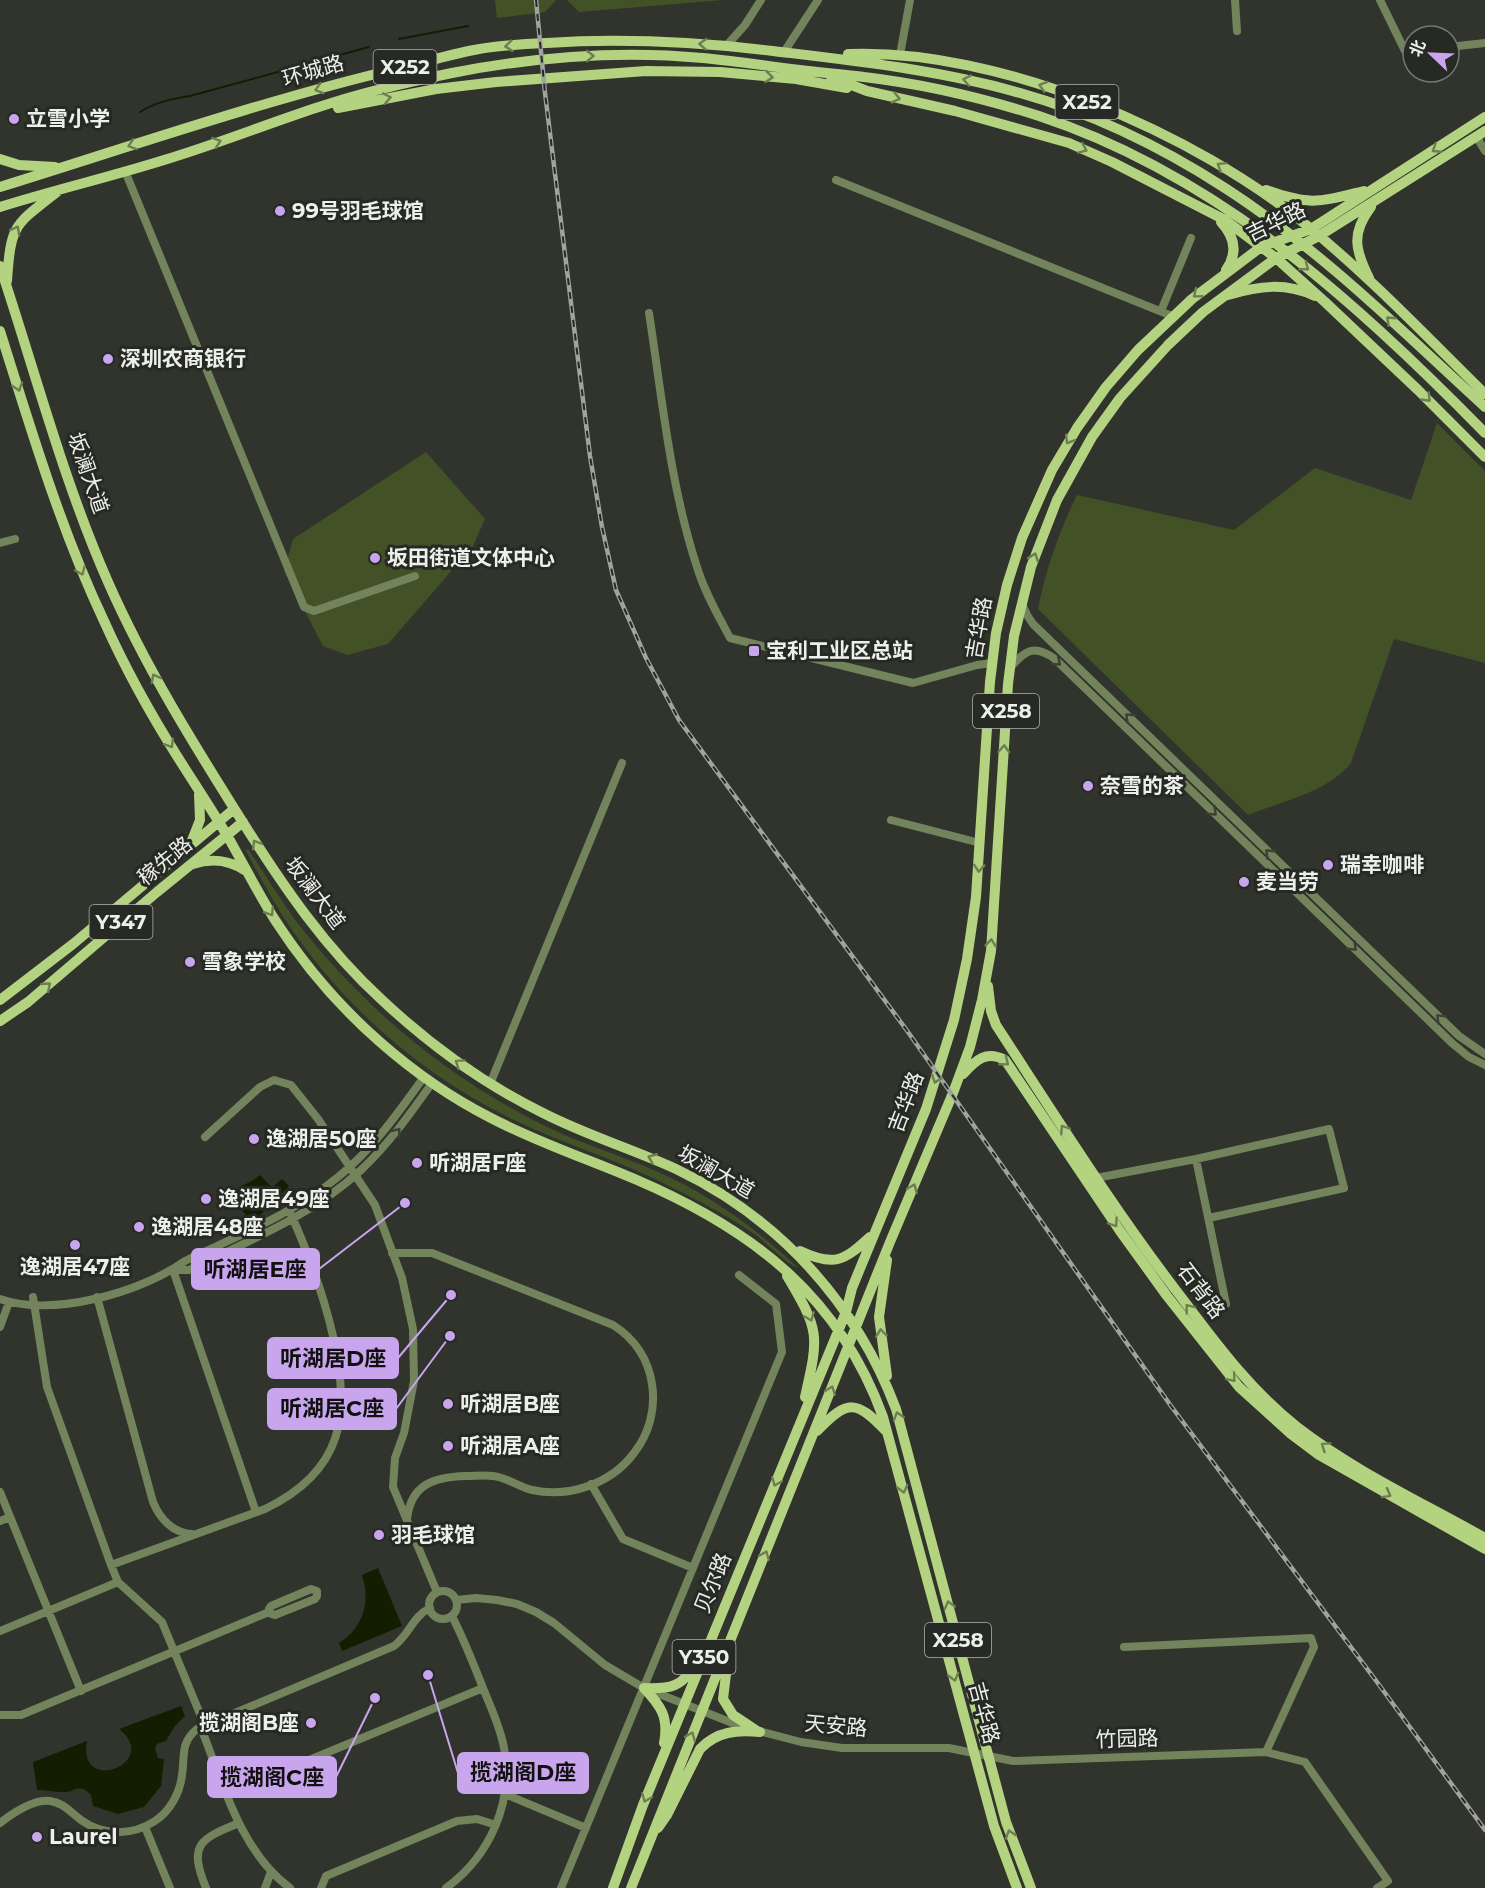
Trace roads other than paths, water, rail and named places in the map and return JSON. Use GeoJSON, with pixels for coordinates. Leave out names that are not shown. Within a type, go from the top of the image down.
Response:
{"type":"FeatureCollection","features":[{"type":"Feature","properties":{"kind":"main road","name":"环城路"},"geometry":{"type":"LineString","coordinates":[[0,187],[170,132],[342,82],[476,49],[586,40],[639,40],[727,45],[824,56]]}},
{"type":"Feature","properties":{"kind":"main road","name":"X252"},"geometry":{"type":"LineString","coordinates":[[824,56],[882,53],[924,57],[984,70],[1054,90],[1164,134],[1255,187],[1315,232]]}},
{"type":"Feature","properties":{"kind":"main road","name":"环城路"},"geometry":{"type":"LineString","coordinates":[[0,207],[164,160],[378,89],[455,73],[562,57],[625,56],[699,58],[820,73]]}},
{"type":"Feature","properties":{"kind":"main road"},"geometry":{"type":"LineString","coordinates":[[824,56],[931,73],[1021,93],[1102,124],[1188,166],[1260,212],[1354,286],[1485,407]]}},
{"type":"Feature","properties":{"kind":"main road"},"geometry":{"type":"LineString","coordinates":[[288,118],[436,89],[496,82],[646,71],[720,72],[796,79],[867,91],[955,111],[1069,143],[1225,220],[1276,258],[1418,390],[1485,458]]}},
{"type":"Feature","properties":{"kind":"main road"},"geometry":{"type":"LineString","coordinates":[[820,73],[867,91]]}},
{"type":"Feature","properties":{"kind":"main road"},"geometry":{"type":"LineString","coordinates":[[820,73],[868,77],[969,96],[1042,117],[1094,138],[1179,178],[1244,220],[1339,294],[1422,369],[1485,433]]}},
{"type":"Feature","properties":{"kind":"main road","name":"吉华路"},"geometry":{"type":"LineString","coordinates":[[849,1344],[958,1079],[977,1024],[987,976],[993,927],[1009,668],[1021,601],[1031,567],[1047,522],[1068,478],[1092,437],[1120,398],[1185,328],[1222,297],[1373,189],[1485,117]]}},
{"type":"Feature","properties":{"kind":"main road","name":"吉华路"},"geometry":{"type":"LineString","coordinates":[[1017,1888],[1001,1846],[887,1433],[871,1387],[839,1328],[873,1234],[926,1109],[951,1030],[961,989],[972,928],[992,663],[1001,609],[1014,561],[1031,515],[1052,470],[1077,428],[1106,387],[1172,316],[1261,247],[1315,232],[1376,200],[1481,133]]}},
{"type":"Feature","properties":{"kind":"main road"},"geometry":{"type":"LineString","coordinates":[[0,159],[19,165],[64,167]]}},
{"type":"Feature","properties":{"kind":"main road"},"geometry":{"type":"LineString","coordinates":[[7,287],[9,247],[17,227],[26,216],[64,187]]}},
{"type":"Feature","properties":{"kind":"main road"},"geometry":{"type":"LineString","coordinates":[[1255,187],[1295,200],[1311,202],[1373,189]]}},
{"type":"Feature","properties":{"kind":"main road"},"geometry":{"type":"LineString","coordinates":[[1372,284],[1357,250],[1357,237],[1360,224],[1376,200]]}},
{"type":"Feature","properties":{"kind":"main road"},"geometry":{"type":"LineString","coordinates":[[1212,213],[1226,228],[1233,242],[1233,258],[1221,276]]}},
{"type":"Feature","properties":{"kind":"main road"},"geometry":{"type":"LineString","coordinates":[[1315,232],[1485,394]]}},
{"type":"Feature","properties":{"kind":"main road","name":"坂澜大道"},"geometry":{"type":"LineString","coordinates":[[0,266],[68,477],[108,581],[139,648],[161,689],[234,809],[303,914],[359,979],[423,1036],[490,1084],[569,1126],[661,1162],[700,1182],[755,1217],[789,1245],[820,1277],[856,1327],[889,1391]]}},
{"type":"Feature","properties":{"kind":"main road"},"geometry":{"type":"LineString","coordinates":[[1222,297],[1254,288],[1275,286],[1306,292],[1325,302]]}},
{"type":"Feature","properties":{"kind":"main road","name":"坂澜大道"},"geometry":{"type":"LineString","coordinates":[[0,331],[55,501],[89,589],[139,691],[292,944],[324,986],[360,1024],[428,1080],[465,1104],[511,1128],[640,1181],[734,1232],[781,1266],[816,1299],[839,1328]]}},
{"type":"Feature","properties":{"kind":"main road"},"geometry":{"type":"LineString","coordinates":[[186,849],[195,836],[200,820],[201,804],[198,788]]}},
{"type":"Feature","properties":{"kind":"main road","name":"稼先路"},"geometry":{"type":"LineString","coordinates":[[0,1000],[73,944],[234,809]]}},
{"type":"Feature","properties":{"kind":"main road","name":"稼先路"},"geometry":{"type":"LineString","coordinates":[[0,1021],[28,1002],[243,822]]}},
{"type":"Feature","properties":{"kind":"main road"},"geometry":{"type":"LineString","coordinates":[[189,865],[204,861],[220,861],[248,872]]}},
{"type":"Feature","properties":{"kind":"main road","name":"石背路"},"geometry":{"type":"LineString","coordinates":[[987,976],[991,1011],[996,1025],[1096,1178],[1162,1272],[1246,1380],[1271,1404],[1325,1447],[1485,1538]]}},
{"type":"Feature","properties":{"kind":"main road","name":"石背路"},"geometry":{"type":"LineString","coordinates":[[958,1079],[980,1057],[998,1056],[1005,1060],[1120,1231],[1167,1296],[1239,1387],[1282,1427],[1319,1455],[1485,1549]]}},
{"type":"Feature","properties":{"kind":"main road"},"geometry":{"type":"LineString","coordinates":[[789,1245],[819,1259],[837,1260],[854,1252],[873,1234]]}},
{"type":"Feature","properties":{"kind":"main road","name":"X258"},"geometry":{"type":"LineString","coordinates":[[889,1391],[879,1317],[890,1242]]}},
{"type":"Feature","properties":{"kind":"main road"},"geometry":{"type":"LineString","coordinates":[[781,1266],[807,1309],[813,1324],[815,1340],[814,1356],[798,1428]]}},
{"type":"Feature","properties":{"kind":"main road","name":"贝尔路"},"geometry":{"type":"LineString","coordinates":[[613,1888],[684,1704],[839,1328]]}},
{"type":"Feature","properties":{"kind":"main road","name":"贝尔路"},"geometry":{"type":"LineString","coordinates":[[631,1888],[849,1344]]}},
{"type":"Feature","properties":{"kind":"main road","name":"吉华路"},"geometry":{"type":"LineString","coordinates":[[889,1391],[902,1428],[1013,1842],[1031,1888]]}},
{"type":"Feature","properties":{"kind":"main road"},"geometry":{"type":"LineString","coordinates":[[813,1435],[834,1413],[851,1407],[868,1413],[887,1433]]}},
{"type":"Feature","properties":{"kind":"main road"},"geometry":{"type":"LineString","coordinates":[[1447,1516],[1485,1528]]}},
{"type":"Feature","properties":{"kind":"main road"},"geometry":{"type":"LineString","coordinates":[[644,1688],[669,1687],[684,1682],[715,1611],[737,1574]]}},
{"type":"Feature","properties":{"kind":"main road"},"geometry":{"type":"LineString","coordinates":[[732,1636],[723,1684],[723,1699],[734,1715],[760,1732]]}},
{"type":"Feature","properties":{"kind":"main road"},"geometry":{"type":"LineString","coordinates":[[644,1688],[655,1700],[667,1724],[655,1777]]}},
{"type":"Feature","properties":{"kind":"main road"},"geometry":{"type":"LineString","coordinates":[[649,1840],[668,1815],[700,1749],[708,1740],[729,1732],[760,1732]]}},
{"type":"Feature","properties":{"kind":"street"},"geometry":{"type":"LineString","coordinates":[[727,45],[745,25],[761,0]]}},
{"type":"Feature","properties":{"kind":"street"},"geometry":{"type":"LineString","coordinates":[[784,52],[818,0]]}},
{"type":"Feature","properties":{"kind":"street"},"geometry":{"type":"LineString","coordinates":[[900,55],[910,0]]}},
{"type":"Feature","properties":{"kind":"street"},"geometry":{"type":"LineString","coordinates":[[1235,0],[1237,31]]}},
{"type":"Feature","properties":{"kind":"street"},"geometry":{"type":"LineString","coordinates":[[1380,0],[1401,43]]}},
{"type":"Feature","properties":{"kind":"street"},"geometry":{"type":"LineString","coordinates":[[1461,45],[1485,43]]}},
{"type":"Feature","properties":{"kind":"street"},"geometry":{"type":"LineString","coordinates":[[1481,133],[1485,151]]}},
{"type":"Feature","properties":{"kind":"street"},"geometry":{"type":"LineString","coordinates":[[124,171],[304,608],[314,611],[415,576]]}},
{"type":"Feature","properties":{"kind":"street"},"geometry":{"type":"LineString","coordinates":[[836,180],[1172,316]]}},
{"type":"Feature","properties":{"kind":"street"},"geometry":{"type":"LineString","coordinates":[[1161,310],[1191,238]]}},
{"type":"Feature","properties":{"kind":"street"},"geometry":{"type":"LineString","coordinates":[[649,313],[672,462],[685,523],[697,568],[730,638],[913,683],[976,664],[992,663]]}},
{"type":"Feature","properties":{"kind":"street"},"geometry":{"type":"LineString","coordinates":[[0,543],[15,539]]}},
{"type":"Feature","properties":{"kind":"street"},"geometry":{"type":"LineString","coordinates":[[1021,601],[1027,615],[1042,632],[1459,1036],[1485,1054]]}},
{"type":"Feature","properties":{"kind":"street"},"geometry":{"type":"LineString","coordinates":[[1009,668],[1027,651],[1037,650],[1055,659],[1453,1044],[1469,1057],[1485,1065]]}},
{"type":"Feature","properties":{"kind":"street"},"geometry":{"type":"LineString","coordinates":[[490,1084],[622,763]]}},
{"type":"Feature","properties":{"kind":"street"},"geometry":{"type":"LineString","coordinates":[[891,820],[980,843]]}},
{"type":"Feature","properties":{"kind":"street"},"geometry":{"type":"LineString","coordinates":[[205,1137],[260,1088],[274,1080],[291,1085],[318,1119],[375,1205],[409,1303],[415,1355],[410,1407],[395,1458],[393,1487],[437,1592]]}},
{"type":"Feature","properties":{"kind":"street"},"geometry":{"type":"LineString","coordinates":[[0,1299],[9,1302],[66,1303],[129,1288],[173,1270],[185,1261],[289,1210],[325,1187],[350,1167],[382,1134],[428,1080]]}},
{"type":"Feature","properties":{"kind":"street"},"geometry":{"type":"LineString","coordinates":[[173,1270],[189,1270],[293,1219],[331,1195],[389,1141],[428,1080]]}},
{"type":"Feature","properties":{"kind":"street"},"geometry":{"type":"LineString","coordinates":[[1096,1178],[1329,1129],[1344,1188],[1209,1218]]}},
{"type":"Feature","properties":{"kind":"street"},"geometry":{"type":"LineString","coordinates":[[1196,1158],[1226,1304]]}},
{"type":"Feature","properties":{"kind":"street"},"geometry":{"type":"LineString","coordinates":[[111,1565],[284,1500],[316,1472],[332,1445],[342,1414],[343,1393],[340,1372],[331,1327],[318,1283],[289,1210]]}},
{"type":"Feature","properties":{"kind":"street"},"geometry":{"type":"LineString","coordinates":[[392,1253],[432,1253],[613,1325],[633,1341],[641,1351],[652,1381],[653,1399],[649,1427],[641,1444],[616,1472],[572,1491],[552,1493],[530,1490],[495,1476],[439,1478],[422,1487],[416,1494],[408,1511],[407,1520]]}},
{"type":"Feature","properties":{"kind":"street"},"geometry":{"type":"LineString","coordinates":[[173,1270],[256,1512]]}},
{"type":"Feature","properties":{"kind":"street"},"geometry":{"type":"LineString","coordinates":[[561,1888],[782,1352],[776,1304],[739,1275]]}},
{"type":"Feature","properties":{"kind":"street"},"geometry":{"type":"LineString","coordinates":[[97,1297],[156,1511],[169,1526],[196,1534]]}},
{"type":"Feature","properties":{"kind":"street"},"geometry":{"type":"LineString","coordinates":[[34,1301],[47,1387],[118,1582],[162,1622],[239,1823],[255,1853],[271,1872],[290,1888]]}},
{"type":"Feature","properties":{"kind":"street"},"geometry":{"type":"LineString","coordinates":[[0,1327],[9,1302]]}},
{"type":"Feature","properties":{"kind":"street"},"geometry":{"type":"LineString","coordinates":[[591,1484],[623,1539],[693,1568]]}},
{"type":"Feature","properties":{"kind":"street"},"geometry":{"type":"LineString","coordinates":[[0,1492],[81,1691]]}},
{"type":"Feature","properties":{"kind":"street"},"geometry":{"type":"LineString","coordinates":[[0,1521],[10,1517]]}},
{"type":"Feature","properties":{"kind":"street"},"geometry":{"type":"LineString","coordinates":[[0,1631],[118,1582]]}},
{"type":"Feature","properties":{"kind":"street"},"geometry":{"type":"LineString","coordinates":[[0,1715],[21,1715],[269,1612],[271,1606],[311,1589],[317,1591],[318,1596],[315,1599],[275,1615],[269,1612]]}},
{"type":"Feature","properties":{"kind":"street"},"geometry":{"type":"LineString","coordinates":[[437,1592],[450,1593],[456,1600],[456,1608],[452,1616],[443,1619],[435,1616],[430,1608],[431,1599],[437,1592]]}},
{"type":"Feature","properties":{"kind":"street","name":"天安路"},"geometry":{"type":"LineString","coordinates":[[456,1600],[476,1598],[497,1600],[517,1604],[537,1612],[605,1665],[644,1688],[760,1732],[801,1742],[842,1748],[949,1748],[989,1756]]}},
{"type":"Feature","properties":{"kind":"street"},"geometry":{"type":"LineString","coordinates":[[0,1823],[29,1805],[50,1801],[64,1806],[80,1819],[105,1831],[132,1831],[145,1827],[162,1815],[175,1799],[183,1772],[182,1750],[190,1735],[203,1727],[394,1646],[404,1637],[418,1616],[430,1608]]}},
{"type":"Feature","properties":{"kind":"street"},"geometry":{"type":"LineString","coordinates":[[448,1887],[478,1857],[496,1825],[505,1794],[507,1771],[498,1724],[452,1616]]}},
{"type":"Feature","properties":{"kind":"street"},"geometry":{"type":"LineString","coordinates":[[1124,1647],[1311,1638],[1314,1647],[1266,1752]]}},
{"type":"Feature","properties":{"kind":"street"},"geometry":{"type":"LineString","coordinates":[[228,1794],[483,1688]]}},
{"type":"Feature","properties":{"kind":"street","name":"竹园路"},"geometry":{"type":"LineString","coordinates":[[989,1756],[1013,1761],[1266,1752],[1305,1762],[1388,1881],[1377,1888]]}},
{"type":"Feature","properties":{"kind":"street"},"geometry":{"type":"LineString","coordinates":[[505,1794],[586,1828]]}},
{"type":"Feature","properties":{"kind":"street"},"geometry":{"type":"LineString","coordinates":[[321,1888],[326,1876],[458,1821],[477,1819],[496,1825]]}},
{"type":"Feature","properties":{"kind":"street"},"geometry":{"type":"LineString","coordinates":[[206,1888],[197,1861],[202,1843],[209,1836],[239,1823]]}},
{"type":"Feature","properties":{"kind":"street"},"geometry":{"type":"LineString","coordinates":[[145,1827],[170,1888]]}},
{"type":"Feature","properties":{"kind":"street"},"geometry":{"type":"LineString","coordinates":[[265,1888],[271,1872]]}},
{"type":"Feature","properties":{"kind":"waterway"},"geometry":{"type":"LineString","coordinates":[[399,39],[468,26]]}},
{"type":"Feature","properties":{"kind":"waterway"},"geometry":{"type":"LineString","coordinates":[[140,112],[164,101],[369,47]]}},
{"type":"Feature","properties":{"kind":"railway"},"geometry":{"type":"LineString","coordinates":[[536,0],[545,93],[590,456],[616,590],[646,658],[679,720],[908,1032],[1171,1406],[1485,1830]]}},
{"type":"Feature","properties":{"kind":"place","name":"立雪小学"},"geometry":{"type":"Point","coordinates":[14,119]}},
{"type":"Feature","properties":{"kind":"place","name":"99号羽毛球馆"},"geometry":{"type":"Point","coordinates":[280,211]}},
{"type":"Feature","properties":{"kind":"place","name":"深圳农商银行"},"geometry":{"type":"Point","coordinates":[108,359]}},
{"type":"Feature","properties":{"kind":"place","name":"坂田街道文体中心"},"geometry":{"type":"Point","coordinates":[375,558]}},
{"type":"Feature","properties":{"kind":"place","name":"宝利工业区总站"},"geometry":{"type":"Point","coordinates":[754,651]}},
{"type":"Feature","properties":{"kind":"place","name":"奈雪的茶"},"geometry":{"type":"Point","coordinates":[1088,786]}},
{"type":"Feature","properties":{"kind":"place","name":"瑞幸咖啡"},"geometry":{"type":"Point","coordinates":[1328,865]}},
{"type":"Feature","properties":{"kind":"place","name":"麦当劳"},"geometry":{"type":"Point","coordinates":[1244,882]}},
{"type":"Feature","properties":{"kind":"place","name":"雪象学校"},"geometry":{"type":"Point","coordinates":[190,962]}},
{"type":"Feature","properties":{"kind":"place","name":"逸湖居50座"},"geometry":{"type":"Point","coordinates":[254,1139]}},
{"type":"Feature","properties":{"kind":"place","name":"听湖居F座"},"geometry":{"type":"Point","coordinates":[417,1163]}},
{"type":"Feature","properties":{"kind":"place","name":"逸湖居49座"},"geometry":{"type":"Point","coordinates":[206,1199]}},
{"type":"Feature","properties":{"kind":"place","name":"听湖居E座"},"geometry":{"type":"Point","coordinates":[405,1203]}},
{"type":"Feature","properties":{"kind":"place","name":"逸湖居48座"},"geometry":{"type":"Point","coordinates":[139,1227]}},
{"type":"Feature","properties":{"kind":"place","name":"逸湖居47座"},"geometry":{"type":"Point","coordinates":[75,1245]}},
{"type":"Feature","properties":{"kind":"place","name":"听湖居D座"},"geometry":{"type":"Point","coordinates":[451,1295]}},
{"type":"Feature","properties":{"kind":"place","name":"听湖居C座"},"geometry":{"type":"Point","coordinates":[450,1336]}},
{"type":"Feature","properties":{"kind":"place","name":"听湖居B座"},"geometry":{"type":"Point","coordinates":[448,1404]}},
{"type":"Feature","properties":{"kind":"place","name":"听湖居A座"},"geometry":{"type":"Point","coordinates":[448,1446]}},
{"type":"Feature","properties":{"kind":"place","name":"羽毛球馆"},"geometry":{"type":"Point","coordinates":[379,1535]}},
{"type":"Feature","properties":{"kind":"place","name":"揽湖阁D座"},"geometry":{"type":"Point","coordinates":[428,1675]}},
{"type":"Feature","properties":{"kind":"place","name":"揽湖阁C座"},"geometry":{"type":"Point","coordinates":[375,1698]}},
{"type":"Feature","properties":{"kind":"place","name":"揽湖阁B座"},"geometry":{"type":"Point","coordinates":[311,1723]}},
{"type":"Feature","properties":{"kind":"place","name":"Laurel"},"geometry":{"type":"Point","coordinates":[37,1837]}}]}
